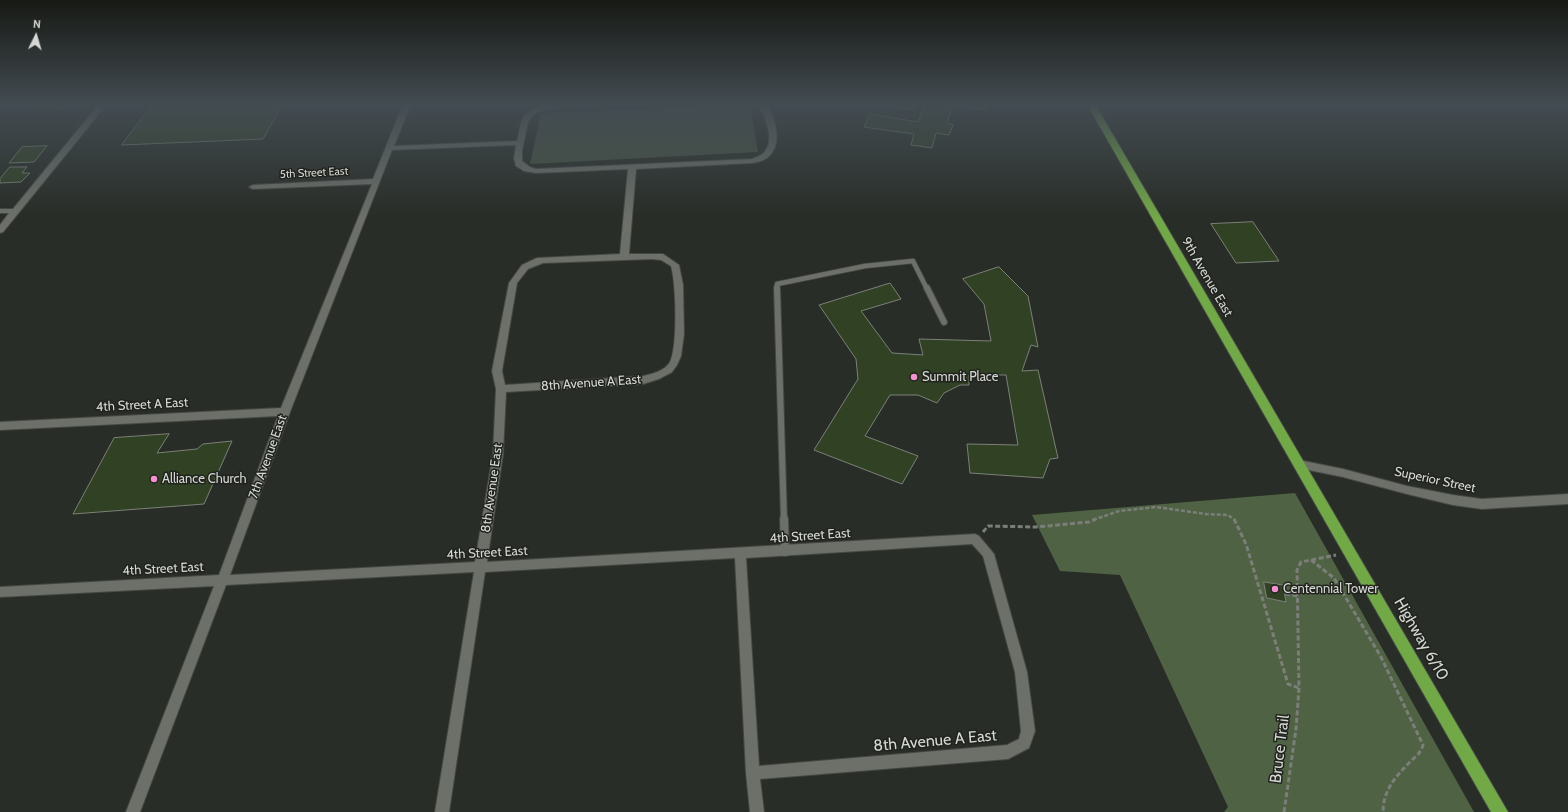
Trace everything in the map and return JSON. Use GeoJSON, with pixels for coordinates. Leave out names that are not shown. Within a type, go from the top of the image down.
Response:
{"type":"FeatureCollection","features":[{"type":"Feature","properties":{"kind":"highway","name":"9th Avenue East"},"geometry":{"type":"LineString","coordinates":[[1113,142],[1299,464]]}},
{"type":"Feature","properties":{"kind":"highway","name":"Highway 6/10"},"geometry":{"type":"LineString","coordinates":[[1299,464],[1500,812]]}},
{"type":"Feature","properties":{"kind":"street"},"geometry":{"type":"LineString","coordinates":[[0,230],[72,142]]}},
{"type":"Feature","properties":{"kind":"street","name":"7th Avenue East"},"geometry":{"type":"LineString","coordinates":[[133,812],[223,579],[285,412],[392,142]]}},
{"type":"Feature","properties":{"kind":"street"},"geometry":{"type":"LineString","coordinates":[[390,148],[520,143],[519,164],[524,168],[531,170],[746,162],[766,155],[771,149],[771,142]]}},
{"type":"Feature","properties":{"kind":"street"},"geometry":{"type":"LineString","coordinates":[[624,257],[632,167]]}},
{"type":"Feature","properties":{"kind":"street","name":"5th Street East"},"geometry":{"type":"LineString","coordinates":[[253,187],[377,181]]}},
{"type":"Feature","properties":{"kind":"street"},"geometry":{"type":"LineString","coordinates":[[0,211],[16,211]]}},
{"type":"Feature","properties":{"kind":"street","name":"8th Avenue A East"},"geometry":{"type":"LineString","coordinates":[[501,389],[643,380],[660,375],[672,365],[675,361],[679,346],[678,276],[675,265],[667,259],[658,256],[624,257]]}},
{"type":"Feature","properties":{"kind":"street","name":"8th Avenue East"},"geometry":{"type":"LineString","coordinates":[[442,812],[498,454],[501,389],[496,371],[513,283],[520,271],[532,263],[543,260],[624,257]]}},
{"type":"Feature","properties":{"kind":"street","name":"4th Street A East"},"geometry":{"type":"LineString","coordinates":[[0,426],[285,412]]}},
{"type":"Feature","properties":{"kind":"street","name":"Superior Street"},"geometry":{"type":"LineString","coordinates":[[1299,464],[1343,473],[1407,490],[1453,500],[1482,504],[1568,499]]}},
{"type":"Feature","properties":{"kind":"street","name":"8th Avenue A East"},"geometry":{"type":"LineString","coordinates":[[753,774],[1008,752],[1024,742],[1028,731],[1021,672],[988,554],[975,539]]}},
{"type":"Feature","properties":{"kind":"street","name":"4th Street East"},"geometry":{"type":"LineString","coordinates":[[0,592],[223,579],[785,552],[975,539]]}},
{"type":"Feature","properties":{"kind":"street"},"geometry":{"type":"LineString","coordinates":[[740,554],[753,774],[757,812]]}},
{"type":"Feature","properties":{"kind":"lane"},"geometry":{"type":"LineString","coordinates":[[785,552],[777,284],[866,266],[913,261],[944,322]]}},
{"type":"Feature","properties":{"kind":"path"},"geometry":{"type":"LineString","coordinates":[[975,539],[988,526],[1036,527],[1089,522],[1119,511],[1156,507],[1206,514],[1228,515],[1236,521],[1246,544],[1288,684],[1299,688]]}},
{"type":"Feature","properties":{"kind":"path"},"geometry":{"type":"LineString","coordinates":[[1310,560],[1351,553]]}},
{"type":"Feature","properties":{"kind":"path"},"geometry":{"type":"LineString","coordinates":[[1310,560],[1334,578],[1381,657],[1423,745],[1422,750],[1397,776],[1384,797],[1383,812]]}},
{"type":"Feature","properties":{"kind":"path","name":"Bruce Trail"},"geometry":{"type":"LineString","coordinates":[[1284,812],[1296,729],[1299,688],[1297,570],[1301,562],[1310,560]]}},
{"type":"Feature","properties":{"kind":"path"},"geometry":{"type":"LineString","coordinates":[[1285,594],[1298,596]]}},
{"type":"Feature","properties":{"kind":"green space"},"geometry":{"type":"Polygon","coordinates":[[[535,142],[756,142],[758,152],[530,164],[535,142]]]}},
{"type":"Feature","properties":{"kind":"green space"},"geometry":{"type":"Polygon","coordinates":[[[1295,493],[1474,812],[1224,812],[1228,807],[1120,575],[1060,571],[1032,515],[1295,493]]]}},
{"type":"Feature","properties":{"kind":"building"},"geometry":{"type":"Polygon","coordinates":[[[124,142],[195,142],[122,145],[124,142]]]}},
{"type":"Feature","properties":{"kind":"building"},"geometry":{"type":"Polygon","coordinates":[[[912,142],[934,142],[932,148],[911,145],[912,142]]]}},
{"type":"Feature","properties":{"kind":"building"},"geometry":{"type":"Polygon","coordinates":[[[47,146],[34,162],[9,163],[22,147],[47,146]]]}},
{"type":"Feature","properties":{"kind":"building"},"geometry":{"type":"Polygon","coordinates":[[[10,167],[27,167],[22,173],[30,173],[21,182],[0,183],[0,179],[10,167]]]}},
{"type":"Feature","properties":{"kind":"building"},"geometry":{"type":"Polygon","coordinates":[[[1253,222],[1279,261],[1236,263],[1211,224],[1253,222]]]}},
{"type":"Feature","properties":{"kind":"building","name":"Summit Place"},"geometry":{"type":"Polygon","coordinates":[[[999,267],[1028,296],[1038,347],[1031,345],[1022,371],[1038,370],[1058,458],[1050,459],[1043,478],[970,473],[967,444],[1018,445],[1006,375],[969,375],[969,385],[960,385],[944,393],[937,403],[918,395],[890,395],[865,436],[918,456],[902,484],[814,450],[858,379],[856,359],[819,305],[890,283],[901,299],[861,311],[892,353],[923,355],[919,339],[991,341],[984,304],[963,279],[999,267]]]}},
{"type":"Feature","properties":{"kind":"building","name":"Alliance Church"},"geometry":{"type":"Polygon","coordinates":[[[169,434],[157,453],[197,449],[203,444],[232,441],[204,504],[73,514],[114,438],[169,434]]]}},
{"type":"Feature","properties":{"kind":"building","name":"Centennial Tower"},"geometry":{"type":"Polygon","coordinates":[[[1264,582],[1283,585],[1286,602],[1267,598],[1264,582]]]}},
{"type":"Feature","properties":{"kind":"place","name":"Summit Place"},"geometry":{"type":"Point","coordinates":[914,377]}},
{"type":"Feature","properties":{"kind":"place","name":"Alliance Church"},"geometry":{"type":"Point","coordinates":[154,479]}},
{"type":"Feature","properties":{"kind":"place","name":"Centennial Tower"},"geometry":{"type":"Point","coordinates":[1275,589]}}]}
